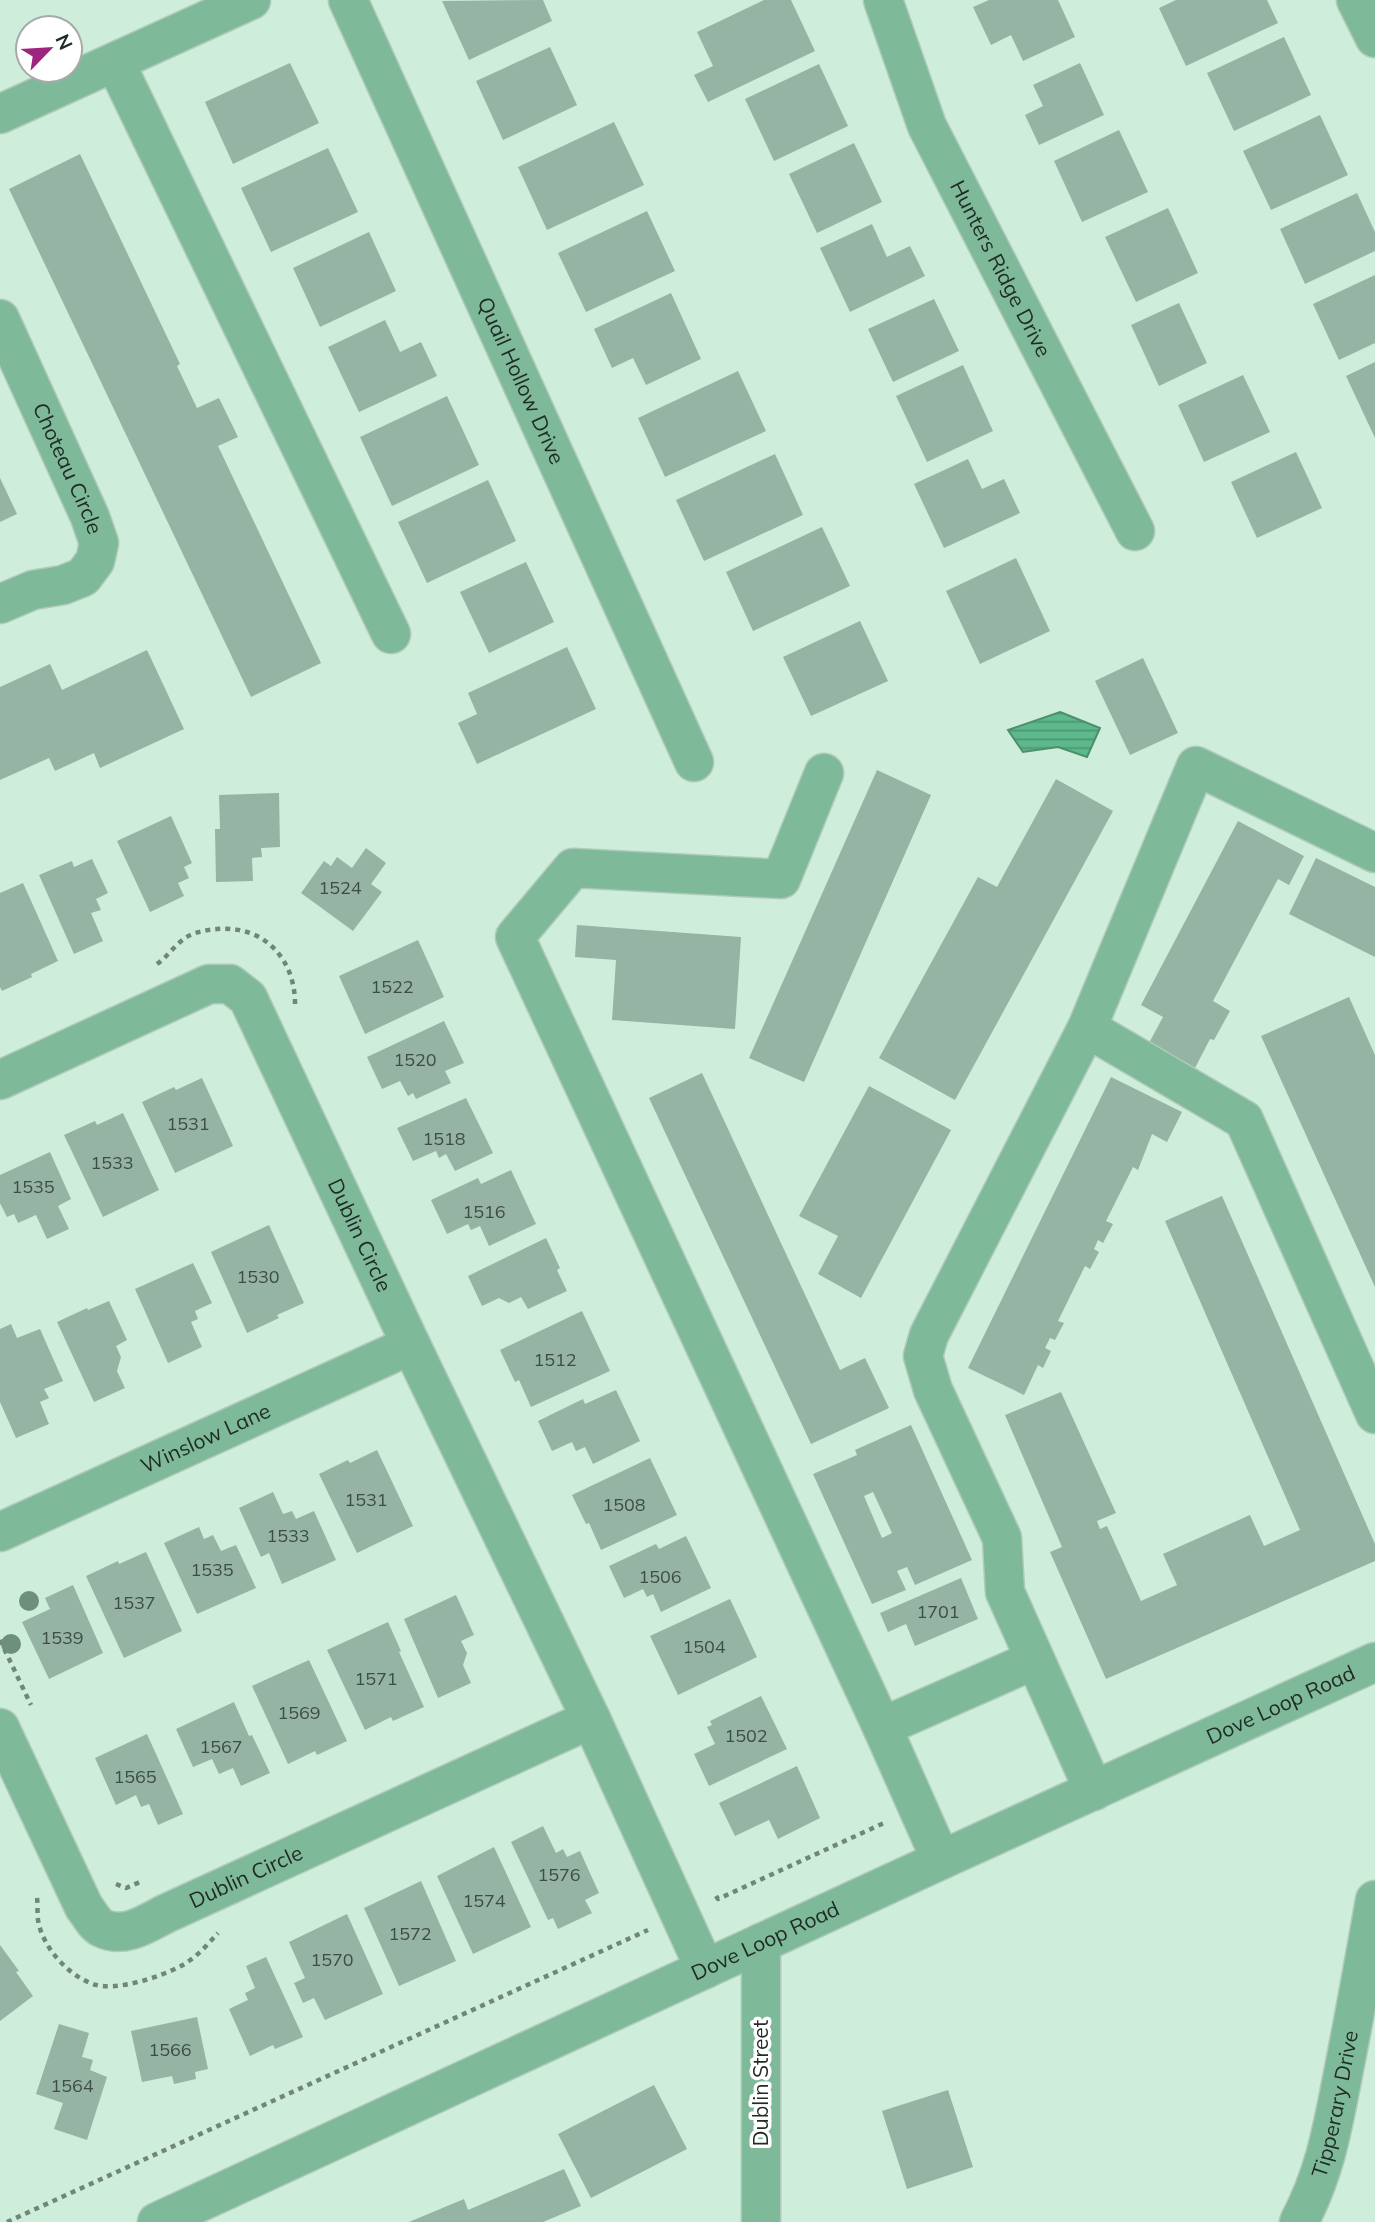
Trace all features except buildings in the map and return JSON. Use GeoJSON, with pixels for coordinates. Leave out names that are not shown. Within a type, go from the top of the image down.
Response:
{"type":"FeatureCollection","features":[{"type":"Feature","properties":{"kind":"street"},"geometry":{"type":"LineString","coordinates":[[0,114],[251,0]]}},
{"type":"Feature","properties":{"kind":"street","name":"Quail Hollow Drive"},"geometry":{"type":"LineString","coordinates":[[348,0],[694,762]]}},
{"type":"Feature","properties":{"kind":"street","name":"Hunters Ridge Drive"},"geometry":{"type":"LineString","coordinates":[[883,0],[927,126],[1135,531]]}},
{"type":"Feature","properties":{"kind":"street"},"geometry":{"type":"LineString","coordinates":[[1356,0],[1375,38]]}},
{"type":"Feature","properties":{"kind":"street"},"geometry":{"type":"LineString","coordinates":[[115,62],[391,634]]}},
{"type":"Feature","properties":{"kind":"street","name":"Choteau Circle"},"geometry":{"type":"LineString","coordinates":[[0,319],[8,358],[90,517],[99,543],[95,561],[83,577],[63,585],[33,590],[0,604]]}},
{"type":"Feature","properties":{"kind":"street"},"geometry":{"type":"LineString","coordinates":[[1094,1791],[1005,1591],[1002,1538],[933,1390],[923,1356],[929,1335],[1087,1028],[1196,766],[1375,853]]}},
{"type":"Feature","properties":{"kind":"street"},"geometry":{"type":"LineString","coordinates":[[824,774],[781,879],[573,868],[515,937],[882,1727],[941,1860]]}},
{"type":"Feature","properties":{"kind":"street","name":"Dublin Circle"},"geometry":{"type":"LineString","coordinates":[[0,1080],[209,984],[230,984],[248,998],[591,1718],[657,1921],[705,1969]]}},
{"type":"Feature","properties":{"kind":"street"},"geometry":{"type":"LineString","coordinates":[[1087,1028],[1244,1121],[1375,1413]]}},
{"type":"Feature","properties":{"kind":"street","name":"Winslow Lane"},"geometry":{"type":"LineString","coordinates":[[0,1532],[411,1345]]}},
{"type":"Feature","properties":{"kind":"street"},"geometry":{"type":"LineString","coordinates":[[882,1727],[1034,1660]]}},
{"type":"Feature","properties":{"kind":"street","name":"Dove Loop Road"},"geometry":{"type":"LineString","coordinates":[[158,2222],[197,2214],[705,1969],[1375,1662]]}},
{"type":"Feature","properties":{"kind":"street","name":"Dublin Circle"},"geometry":{"type":"LineString","coordinates":[[0,1728],[84,1907],[100,1928],[118,1933],[139,1928],[591,1718]]}},
{"type":"Feature","properties":{"kind":"street","name":"Tipperary Drive"},"geometry":{"type":"LineString","coordinates":[[1298,2222],[1313,2195],[1329,2146],[1375,1900]]}},
{"type":"Feature","properties":{"kind":"street","name":"Dublin Street"},"geometry":{"type":"LineString","coordinates":[[761,1943],[761,2222]]}},
{"type":"Feature","properties":{"kind":"path"},"geometry":{"type":"LineString","coordinates":[[0,1640],[35,1714]]}},
{"type":"Feature","properties":{"kind":"path"},"geometry":{"type":"LineString","coordinates":[[112,1874],[117,1886],[126,1888],[151,1877]]}},
{"type":"Feature","properties":{"kind":"path"},"geometry":{"type":"LineString","coordinates":[[36,1889],[38,1922],[51,1951],[67,1969],[93,1984],[124,1985],[155,1978],[183,1965],[220,1931]]}},
{"type":"Feature","properties":{"kind":"path"},"geometry":{"type":"LineString","coordinates":[[7,2222],[657,1921]]}},
{"type":"Feature","properties":{"kind":"shaded area"},"geometry":{"type":"Polygon","coordinates":[[[1060,712],[1100,728],[1087,757],[1058,747],[1023,752],[1008,730],[1060,712]]]}}]}
